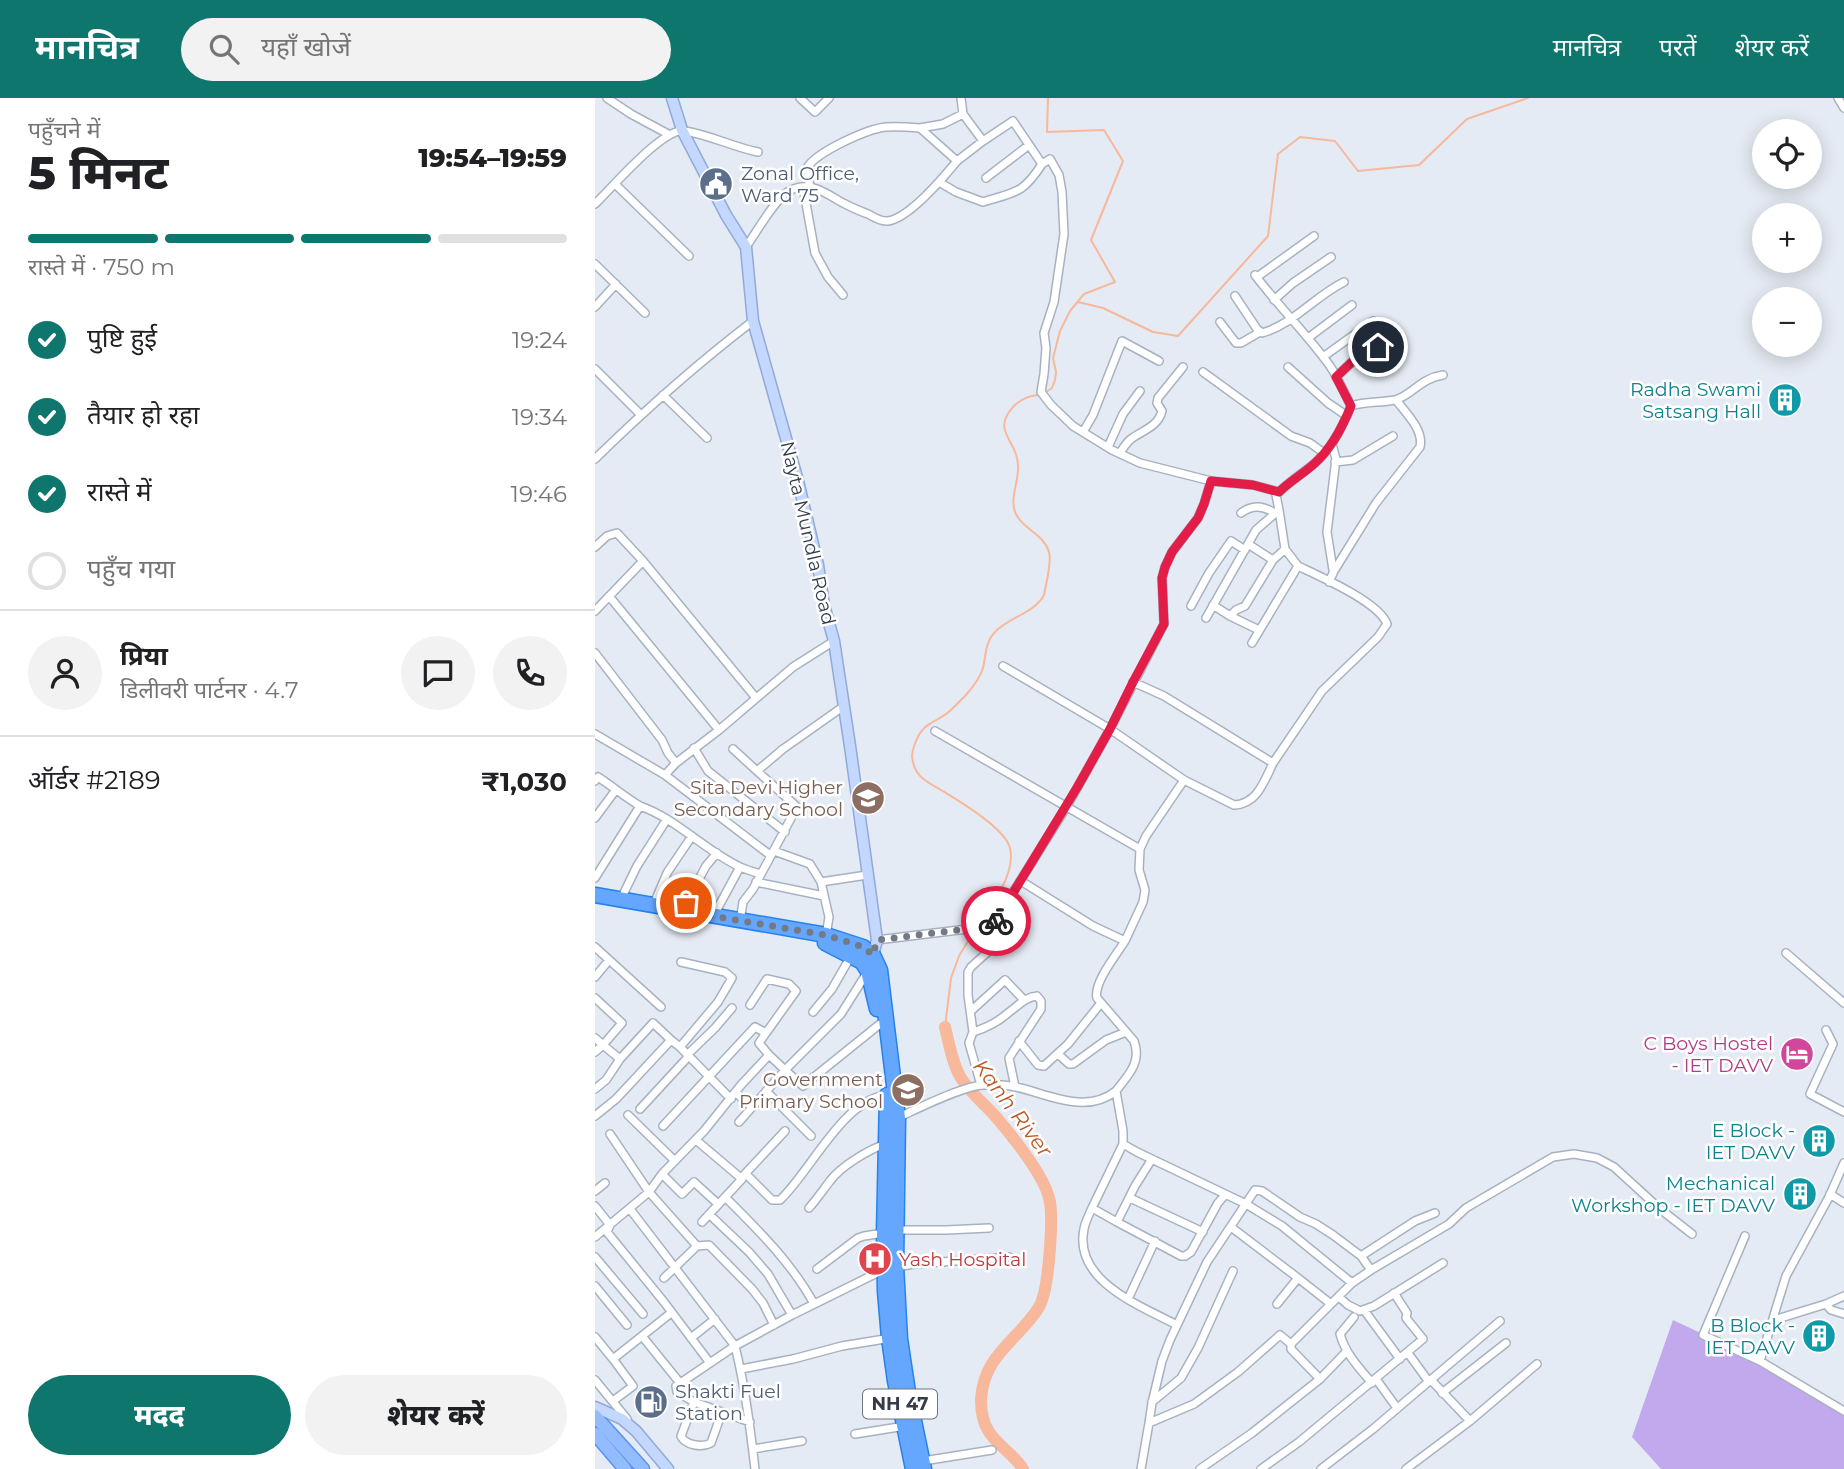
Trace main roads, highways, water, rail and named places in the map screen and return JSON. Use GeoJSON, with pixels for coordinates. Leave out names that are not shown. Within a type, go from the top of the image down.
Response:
{"type":"FeatureCollection","features":[{"type":"Feature","properties":{"kind":"highway"},"geometry":{"type":"LineString","coordinates":[[595,898],[875,947],[880,971],[892,1120],[890,1232]]}},
{"type":"Feature","properties":{"kind":"highway"},"geometry":{"type":"LineString","coordinates":[[825,939],[862,962],[868,971],[880,1024],[892,1120],[886,1144],[891,1268],[885,1291],[894,1338]]}},
{"type":"Feature","properties":{"kind":"highway","name":"NH 47"},"geometry":{"type":"LineString","coordinates":[[894,1338],[908,1392],[910,1433]]}},
{"type":"Feature","properties":{"kind":"highway","name":"NH 47"},"geometry":{"type":"LineString","coordinates":[[894,1338],[898,1397],[920,1466]]}},
{"type":"Feature","properties":{"kind":"main road","name":"Nayta Mundla Road"},"geometry":{"type":"LineString","coordinates":[[671,98],[682,130],[726,215],[746,247],[753,321],[798,481],[834,641],[875,947]]}},
{"type":"Feature","properties":{"kind":"main road"},"geometry":{"type":"LineString","coordinates":[[868,971],[875,947]]}},
{"type":"Feature","properties":{"kind":"main road"},"geometry":{"type":"LineString","coordinates":[[595,1407],[622,1419],[636,1431],[668,1469]]}},
{"type":"Feature","properties":{"kind":"main road"},"geometry":{"type":"LineString","coordinates":[[595,1416],[620,1453],[625,1469]]}},
{"type":"Feature","properties":{"kind":"main road"},"geometry":{"type":"LineString","coordinates":[[595,1434],[643,1469]]}},
{"type":"Feature","properties":{"kind":"waterway"},"geometry":{"type":"LineString","coordinates":[[1046,392],[1052,388],[1055,380],[1053,358],[1060,331],[1070,311],[1084,294],[1115,282],[1091,240],[1123,161],[1104,130],[1047,132],[1048,98]]}},
{"type":"Feature","properties":{"kind":"waterway"},"geometry":{"type":"LineString","coordinates":[[1078,302],[1103,308],[1153,332],[1178,336],[1268,236],[1278,154],[1300,137],[1335,141],[1358,171],[1419,165],[1467,119],[1528,98]]}},
{"type":"Feature","properties":{"kind":"waterway"},"geometry":{"type":"LineString","coordinates":[[977,924],[996,898],[1006,878],[1011,858],[1010,848],[991,824],[922,778],[915,769],[912,754],[919,734],[951,710],[976,682],[994,633],[1034,607],[1044,595],[1049,552],[1043,541],[1015,512],[1013,501],[1018,474],[1017,459],[1004,423],[1017,404],[1025,398],[1038,395]]}},
{"type":"Feature","properties":{"kind":"waterway"},"geometry":{"type":"LineString","coordinates":[[945,1027],[951,978],[959,956],[973,933]]}},
{"type":"Feature","properties":{"kind":"waterway","name":"Kanh River"},"geometry":{"type":"LineString","coordinates":[[945,1027],[961,1078],[1028,1158],[1042,1181],[1050,1202],[1049,1256],[1042,1299],[1031,1319],[988,1370],[981,1399],[982,1415],[988,1430],[1023,1469]]}},
{"type":"Feature","properties":{"kind":"place","name":"Zonal Office, Ward 75"},"geometry":{"type":"Point","coordinates":[716,184]}},
{"type":"Feature","properties":{"kind":"place","name":"Radha Swami Satsang Hall"},"geometry":{"type":"Point","coordinates":[1785,400]}},
{"type":"Feature","properties":{"kind":"place","name":"Sita Devi Higher Secondary School"},"geometry":{"type":"Point","coordinates":[868,798]}},
{"type":"Feature","properties":{"kind":"place","name":"C Boys Hostel - IET DAVV"},"geometry":{"type":"Point","coordinates":[1797,1054]}},
{"type":"Feature","properties":{"kind":"place","name":"Government Primary School"},"geometry":{"type":"Point","coordinates":[908,1090]}},
{"type":"Feature","properties":{"kind":"place","name":"E Block - IET DAVV"},"geometry":{"type":"Point","coordinates":[1819,1141]}},
{"type":"Feature","properties":{"kind":"place","name":"Mechanical Workshop - IET DAVV"},"geometry":{"type":"Point","coordinates":[1800,1194]}},
{"type":"Feature","properties":{"kind":"place","name":"Yash Hospital"},"geometry":{"type":"Point","coordinates":[875,1259]}},
{"type":"Feature","properties":{"kind":"place","name":"B Block - IET DAVV"},"geometry":{"type":"Point","coordinates":[1819,1336]}},
{"type":"Feature","properties":{"kind":"place","name":"Shakti Fuel Station"},"geometry":{"type":"Point","coordinates":[651,1402]}}]}
